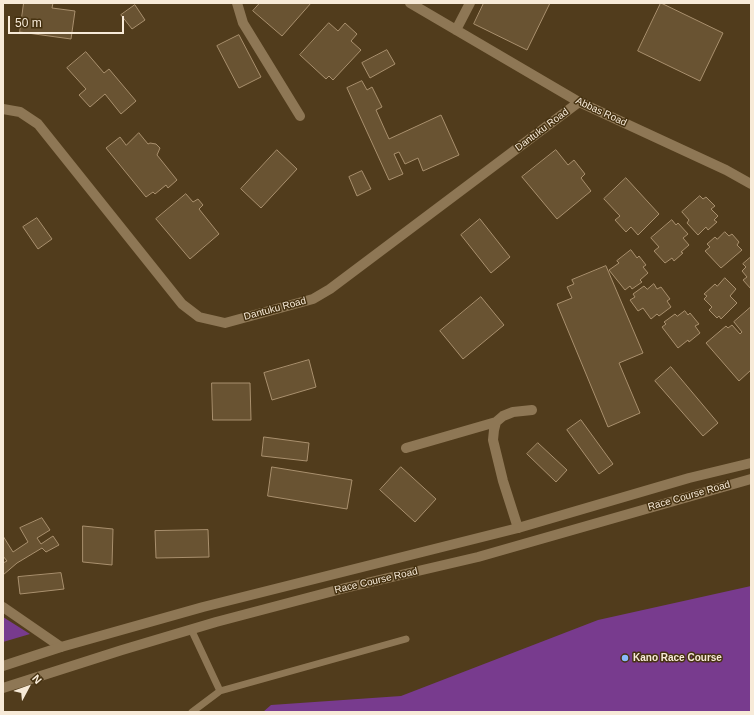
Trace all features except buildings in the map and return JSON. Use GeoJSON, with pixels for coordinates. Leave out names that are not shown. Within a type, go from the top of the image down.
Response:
{"type":"FeatureCollection","features":[{"type":"Feature","properties":{"kind":"street"},"geometry":{"type":"LineString","coordinates":[[237,3],[243,23],[300,116]]}},
{"type":"Feature","properties":{"kind":"street","name":"Abbas Road"},"geometry":{"type":"LineString","coordinates":[[410,3],[579,102],[726,170],[751,184]]}},
{"type":"Feature","properties":{"kind":"street"},"geometry":{"type":"LineString","coordinates":[[456,30],[470,3]]}},
{"type":"Feature","properties":{"kind":"street","name":"Dantuku Road"},"geometry":{"type":"LineString","coordinates":[[3,109],[20,112],[38,124],[182,304],[199,317],[225,323],[313,299],[330,289],[579,102]]}},
{"type":"Feature","properties":{"kind":"street"},"geometry":{"type":"LineString","coordinates":[[406,448],[496,422],[503,416],[513,412],[532,410]]}},
{"type":"Feature","properties":{"kind":"street"},"geometry":{"type":"LineString","coordinates":[[496,422],[493,440],[503,481],[518,528]]}},
{"type":"Feature","properties":{"kind":"street","name":"Race Course Road"},"geometry":{"type":"LineString","coordinates":[[3,666],[61,647],[203,607],[518,528],[689,478],[751,463]]}},
{"type":"Feature","properties":{"kind":"street","name":"Race Course Road"},"geometry":{"type":"LineString","coordinates":[[4,688],[122,650],[191,630],[345,588],[478,557],[751,479]]}},
{"type":"Feature","properties":{"kind":"street"},"geometry":{"type":"LineString","coordinates":[[3,606],[61,647]]}},
{"type":"Feature","properties":{"kind":"lane"},"geometry":{"type":"LineString","coordinates":[[191,630],[220,690]]}},
{"type":"Feature","properties":{"kind":"lane"},"geometry":{"type":"LineString","coordinates":[[192,712],[220,690],[406,639]]}},
{"type":"Feature","properties":{"kind":"shaded area","name":"Kano Race Course"},"geometry":{"type":"Polygon","coordinates":[[[751,586],[751,712],[263,712],[271,705],[401,696],[598,620],[751,586]]]}},
{"type":"Feature","properties":{"kind":"shaded area"},"geometry":{"type":"Polygon","coordinates":[[[3,617],[30,634],[3,642],[3,617]]]}},
{"type":"Feature","properties":{"kind":"place","name":"Kano Race Course"},"geometry":{"type":"Point","coordinates":[625,658]}}]}
